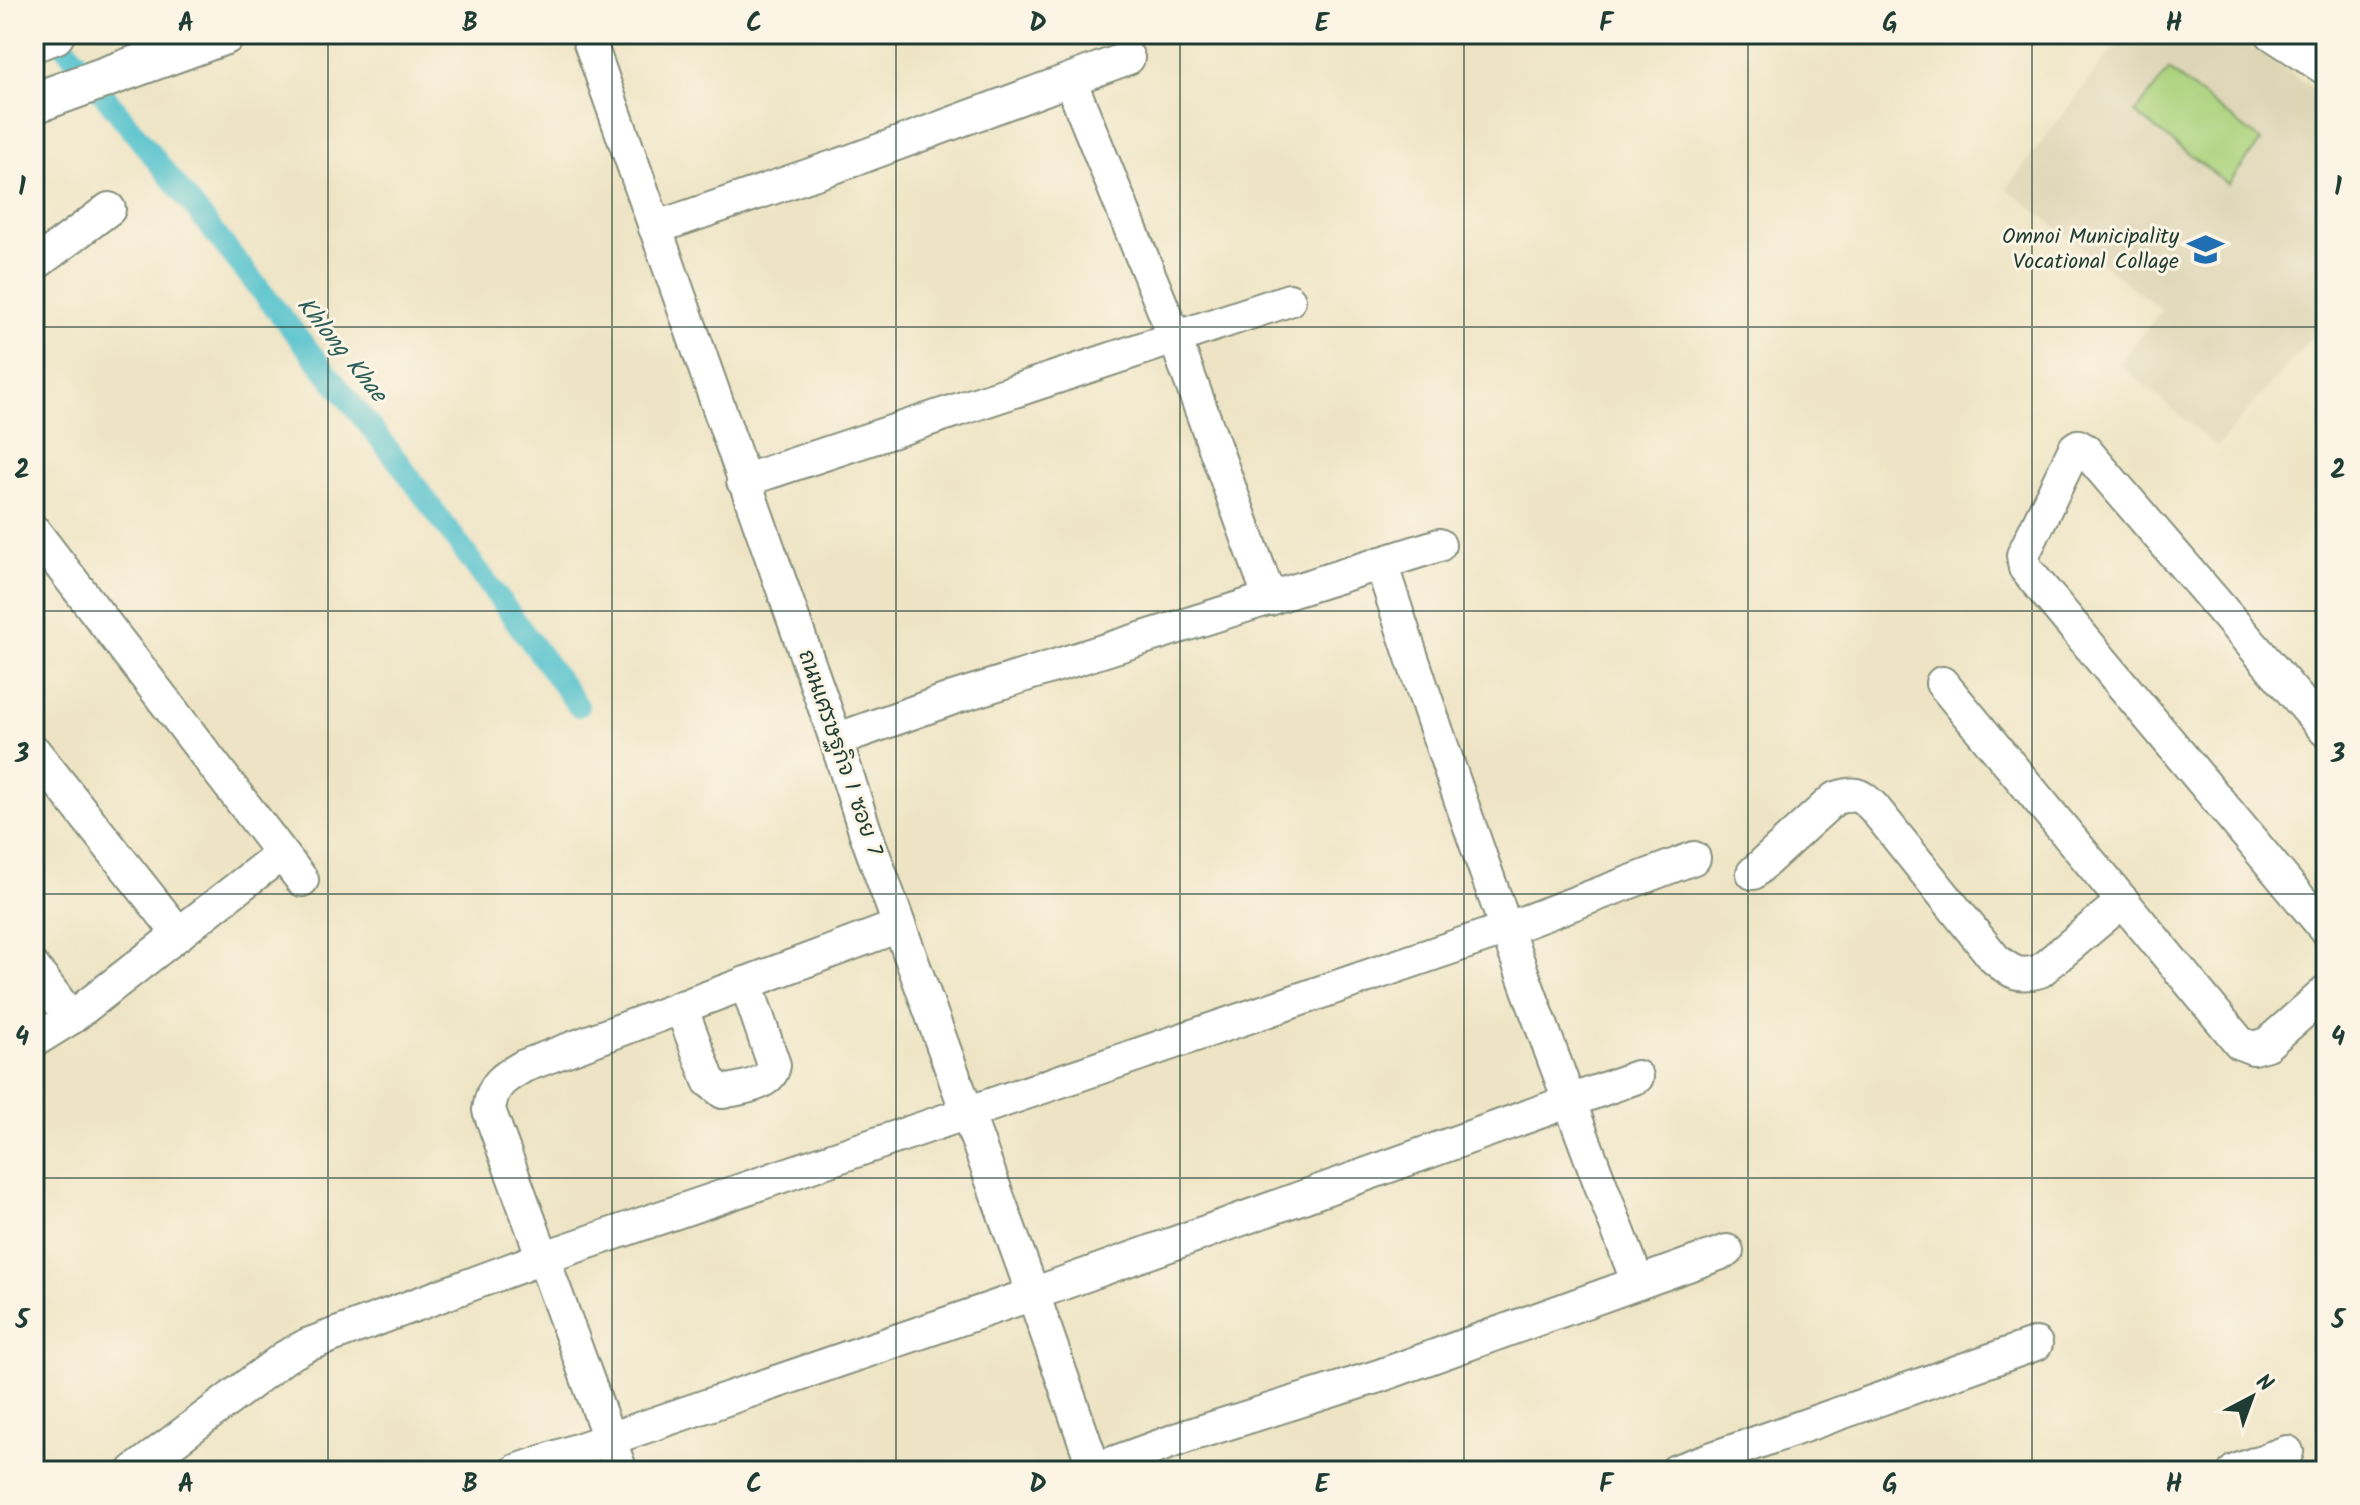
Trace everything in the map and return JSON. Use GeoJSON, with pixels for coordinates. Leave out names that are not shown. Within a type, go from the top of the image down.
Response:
{"type":"FeatureCollection","features":[{"type":"Feature","properties":{"kind":"main road"},"geometry":{"type":"LineString","coordinates":[[34,41],[54,34]]}},
{"type":"Feature","properties":{"kind":"main road"},"geometry":{"type":"LineString","coordinates":[[34,103],[225,34]]}},
{"type":"Feature","properties":{"kind":"street","name":"ถนนเศรษฐกิจ 1 ซอย 7"},"geometry":{"type":"LineString","coordinates":[[587,34],[836,740],[865,831],[1094,1471]]}},
{"type":"Feature","properties":{"kind":"street"},"geometry":{"type":"LineString","coordinates":[[2272,34],[2326,69]]}},
{"type":"Feature","properties":{"kind":"street"},"geometry":{"type":"LineString","coordinates":[[655,228],[848,162],[1128,58]]}},
{"type":"Feature","properties":{"kind":"street"},"geometry":{"type":"LineString","coordinates":[[1070,80],[1175,338],[1270,599]]}},
{"type":"Feature","properties":{"kind":"street"},"geometry":{"type":"LineString","coordinates":[[34,265],[109,209]]}},
{"type":"Feature","properties":{"kind":"street"},"geometry":{"type":"LineString","coordinates":[[743,481],[1289,300]]}},
{"type":"Feature","properties":{"kind":"street"},"geometry":{"type":"LineString","coordinates":[[2326,731],[2085,450],[2078,446],[2075,448],[2023,555],[2025,568],[2326,930]]}},
{"type":"Feature","properties":{"kind":"street"},"geometry":{"type":"LineString","coordinates":[[34,531],[302,880]]}},
{"type":"Feature","properties":{"kind":"street"},"geometry":{"type":"LineString","coordinates":[[836,740],[953,698],[1439,545]]}},
{"type":"Feature","properties":{"kind":"street"},"geometry":{"type":"LineString","coordinates":[[1381,563],[1436,734],[1568,1102],[1638,1283]]}},
{"type":"Feature","properties":{"kind":"street"},"geometry":{"type":"LineString","coordinates":[[1942,683],[2240,1043],[2253,1048],[2267,1044],[2326,992]]}},
{"type":"Feature","properties":{"kind":"street"},"geometry":{"type":"LineString","coordinates":[[34,751],[179,934]]}},
{"type":"Feature","properties":{"kind":"street"},"geometry":{"type":"LineString","coordinates":[[1753,873],[1834,799],[1849,794],[1861,795],[1874,808],[1995,959],[2007,969],[2023,975],[2040,971],[2123,901]]}},
{"type":"Feature","properties":{"kind":"street"},"geometry":{"type":"LineString","coordinates":[[34,1041],[71,1018],[281,854]]}},
{"type":"Feature","properties":{"kind":"street"},"geometry":{"type":"LineString","coordinates":[[134,1471],[285,1357],[363,1324],[545,1257],[1506,929],[1694,858]]}},
{"type":"Feature","properties":{"kind":"street"},"geometry":{"type":"LineString","coordinates":[[621,1471],[489,1110],[491,1093],[504,1077],[524,1066],[899,926]]}},
{"type":"Feature","properties":{"kind":"street"},"geometry":{"type":"LineString","coordinates":[[34,968],[71,1018]]}},
{"type":"Feature","properties":{"kind":"street"},"geometry":{"type":"LineString","coordinates":[[681,1007],[709,1081],[715,1088],[723,1092],[766,1080],[773,1073],[774,1065],[746,983]]}},
{"type":"Feature","properties":{"kind":"street"},"geometry":{"type":"LineString","coordinates":[[516,1471],[1033,1294],[1637,1077]]}},
{"type":"Feature","properties":{"kind":"street"},"geometry":{"type":"LineString","coordinates":[[1094,1471],[1187,1436],[1379,1376],[1727,1251]]}},
{"type":"Feature","properties":{"kind":"street"},"geometry":{"type":"LineString","coordinates":[[1676,1471],[2036,1344]]}},
{"type":"Feature","properties":{"kind":"street"},"geometry":{"type":"LineString","coordinates":[[2235,1471],[2287,1452]]}},
{"type":"Feature","properties":{"kind":"shaded area","name":"Omnoi Municipality Vocational Collage"},"geometry":{"type":"Polygon","coordinates":[[[2124,34],[2232,34],[2326,98],[2326,320],[2217,447],[2118,363],[2162,311],[2007,188],[2124,34]]]}},
{"type":"Feature","properties":{"kind":"green space"},"geometry":{"type":"Polygon","coordinates":[[[2169,70],[2261,141],[2228,184],[2135,113],[2169,70]]]}},
{"type":"Feature","properties":{"kind":"waterway","name":"Khlong Khae"},"geometry":{"type":"LineString","coordinates":[[55,34],[400,464],[578,706]]}},
{"type":"Feature","properties":{"kind":"place","name":"Omnoi Municipality Vocational Collage"},"geometry":{"type":"Point","coordinates":[2205,250]}}]}
